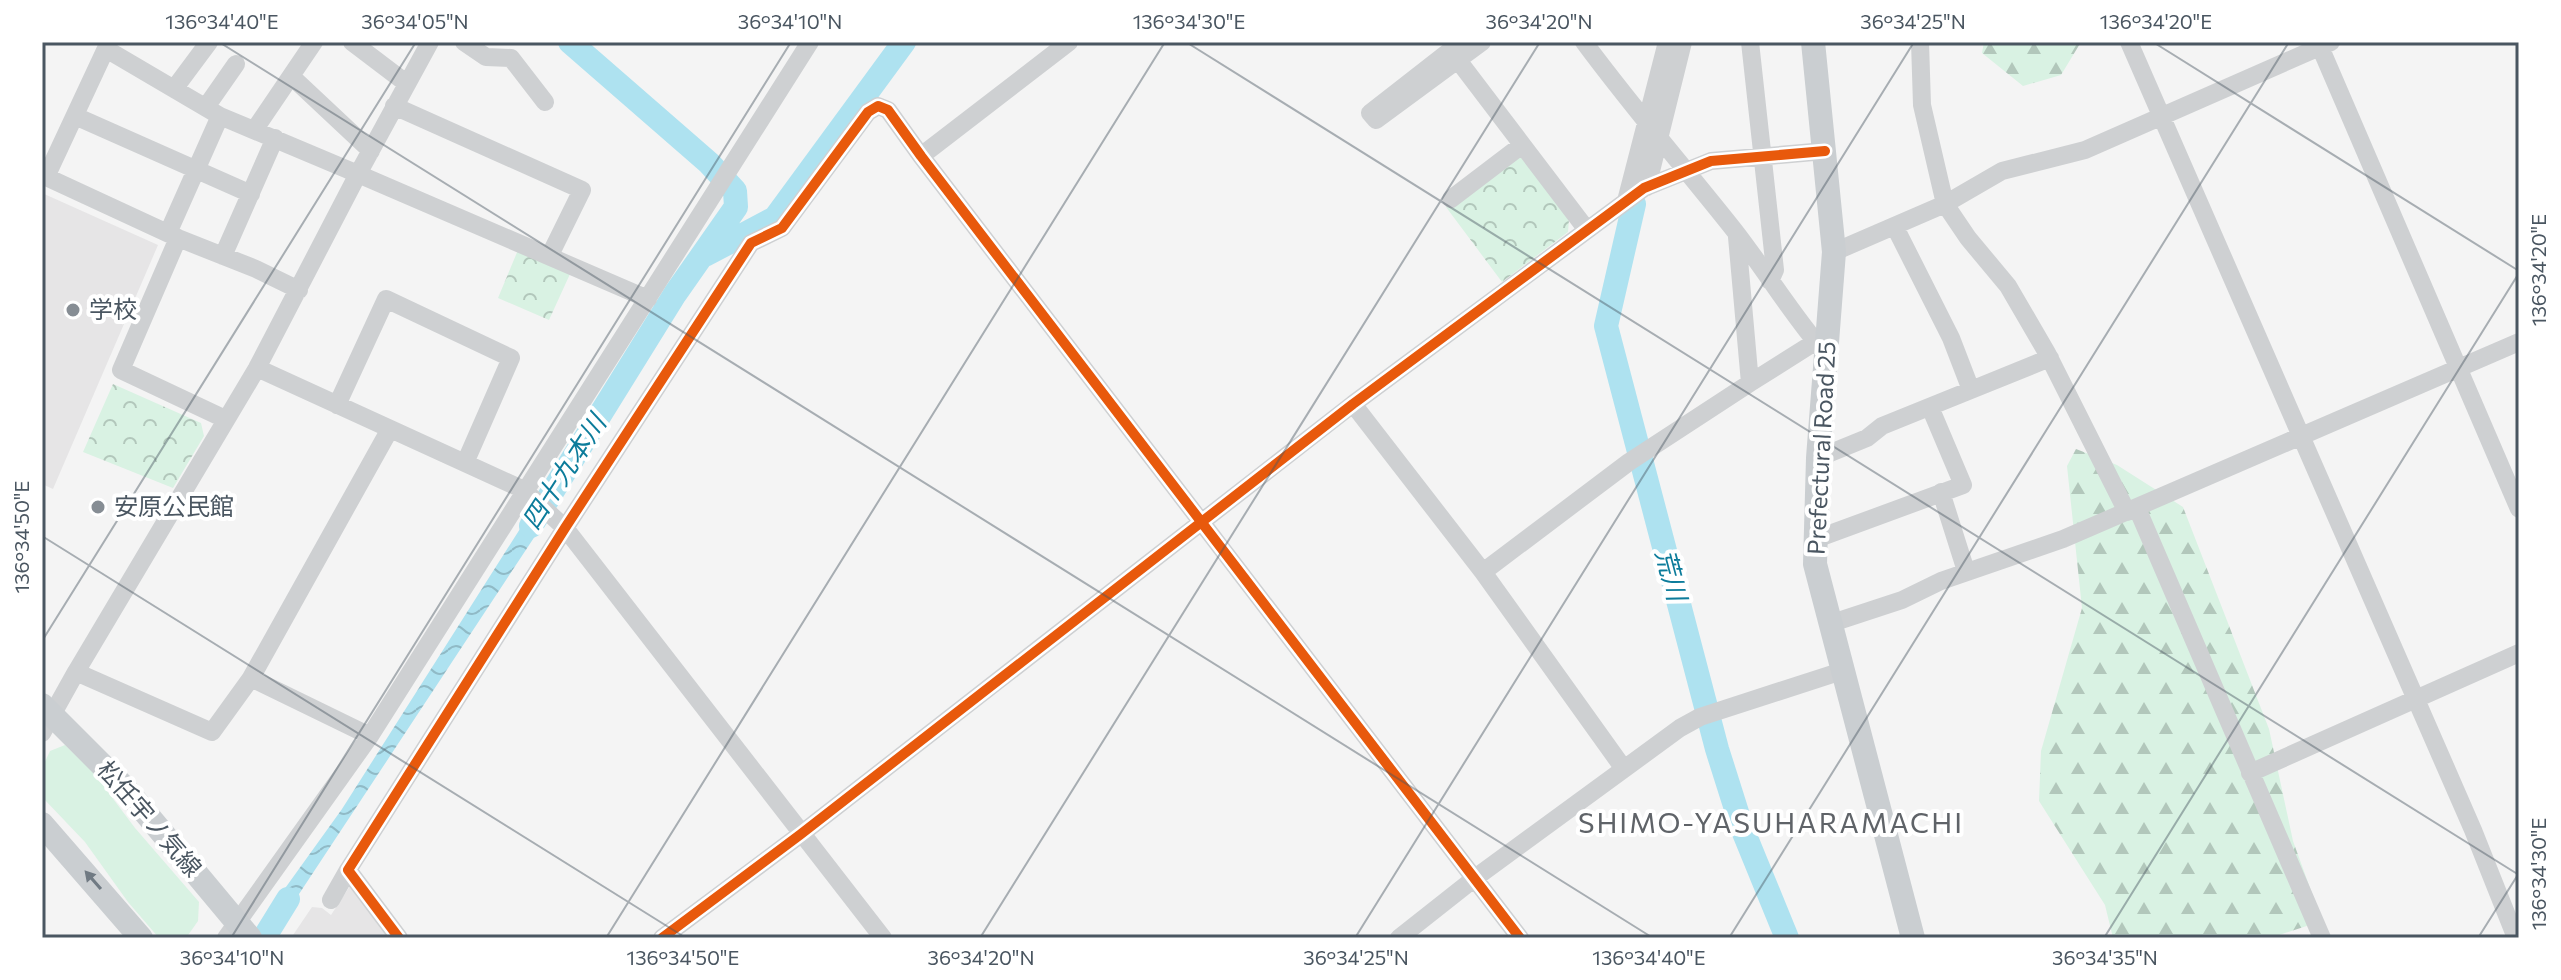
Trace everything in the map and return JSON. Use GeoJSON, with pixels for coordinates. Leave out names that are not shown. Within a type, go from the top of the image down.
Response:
{"type":"FeatureCollection","features":[{"type":"Feature","properties":{"kind":"main road","name":"Prefectural Road 25"},"geometry":{"type":"LineString","coordinates":[[1813,42],[1834,252],[1821,348],[1815,564],[1913,938]]}},
{"type":"Feature","properties":{"kind":"main road","name":"松任宇ノ気線"},"geometry":{"type":"LineString","coordinates":[[45,718],[124,787],[238,932]]}},
{"type":"Feature","properties":{"kind":"main road"},"geometry":{"type":"LineString","coordinates":[[42,824],[141,938]]}},
{"type":"Feature","properties":{"kind":"street"},"geometry":{"type":"LineString","coordinates":[[174,89],[209,42]]}},
{"type":"Feature","properties":{"kind":"street"},"geometry":{"type":"LineString","coordinates":[[255,129],[314,42]]}},
{"type":"Feature","properties":{"kind":"street"},"geometry":{"type":"LineString","coordinates":[[45,718],[76,672],[257,368],[430,42]]}},
{"type":"Feature","properties":{"kind":"street"},"geometry":{"type":"LineString","coordinates":[[464,42],[486,57],[511,58],[545,102]]}},
{"type":"Feature","properties":{"kind":"street"},"geometry":{"type":"LineString","coordinates":[[238,932],[529,495],[810,42]]}},
{"type":"Feature","properties":{"kind":"street"},"geometry":{"type":"LineString","coordinates":[[921,156],[1069,42]]}},
{"type":"Feature","properties":{"kind":"street"},"geometry":{"type":"LineString","coordinates":[[1482,42],[1453,48],[1587,230]]}},
{"type":"Feature","properties":{"kind":"street"},"geometry":{"type":"LineString","coordinates":[[1483,572],[1651,447],[1750,383],[1821,348],[1737,234],[1584,42]]}},
{"type":"Feature","properties":{"kind":"street"},"geometry":{"type":"LineString","coordinates":[[1647,187],[1652,130],[1667,42]]}},
{"type":"Feature","properties":{"kind":"street"},"geometry":{"type":"LineString","coordinates":[[1626,201],[1683,42]]}},
{"type":"Feature","properties":{"kind":"street"},"geometry":{"type":"LineString","coordinates":[[1750,42],[1775,270],[1770,281]]}},
{"type":"Feature","properties":{"kind":"street"},"geometry":{"type":"LineString","coordinates":[[1920,42],[1922,105],[1945,204],[1968,238],[2008,286],[2132,510],[2322,938]]}},
{"type":"Feature","properties":{"kind":"street"},"geometry":{"type":"LineString","coordinates":[[2129,42],[2473,830],[2516,938]]}},
{"type":"Feature","properties":{"kind":"street"},"geometry":{"type":"LineString","coordinates":[[355,43],[406,83]]}},
{"type":"Feature","properties":{"kind":"street"},"geometry":{"type":"LineString","coordinates":[[1834,252],[1945,204],[2002,171],[2085,150],[2323,44],[2519,509]]}},
{"type":"Feature","properties":{"kind":"street"},"geometry":{"type":"LineString","coordinates":[[299,290],[44,176],[108,46],[213,112],[648,299]]}},
{"type":"Feature","properties":{"kind":"street"},"geometry":{"type":"LineString","coordinates":[[225,419],[121,370],[173,236],[213,112],[236,64]]}},
{"type":"Feature","properties":{"kind":"street"},"geometry":{"type":"LineString","coordinates":[[291,76],[371,151]]}},
{"type":"Feature","properties":{"kind":"street"},"geometry":{"type":"LineString","coordinates":[[394,106],[582,190],[550,255]]}},
{"type":"Feature","properties":{"kind":"street"},"geometry":{"type":"LineString","coordinates":[[331,900],[561,525],[751,243],[782,228],[868,112],[878,106],[888,110],[1520,938]]}},
{"type":"Feature","properties":{"kind":"street"},"geometry":{"type":"LineString","coordinates":[[75,116],[251,194]]}},
{"type":"Feature","properties":{"kind":"street"},"geometry":{"type":"LineString","coordinates":[[223,256],[275,138]]}},
{"type":"Feature","properties":{"kind":"street"},"geometry":{"type":"LineString","coordinates":[[1451,199],[1522,145]]}},
{"type":"Feature","properties":{"kind":"street"},"geometry":{"type":"LineString","coordinates":[[662,938],[801,834],[1353,404],[1626,201],[1647,187],[1711,161],[1825,151]]}},
{"type":"Feature","properties":{"kind":"street"},"geometry":{"type":"LineString","coordinates":[[1895,227],[1951,338],[1971,390]]}},
{"type":"Feature","properties":{"kind":"street"},"geometry":{"type":"LineString","coordinates":[[1737,234],[1750,383]]}},
{"type":"Feature","properties":{"kind":"street"},"geometry":{"type":"LineString","coordinates":[[337,405],[386,299],[511,358],[465,463]]}},
{"type":"Feature","properties":{"kind":"street"},"geometry":{"type":"LineString","coordinates":[[1829,624],[1902,600],[1966,571],[2017,556],[2132,510],[2519,342]]}},
{"type":"Feature","properties":{"kind":"street"},"geometry":{"type":"LineString","coordinates":[[1818,458],[1867,438],[1882,426],[2050,358]]}},
{"type":"Feature","properties":{"kind":"street"},"geometry":{"type":"LineString","coordinates":[[257,368],[529,495],[561,525],[883,938]]}},
{"type":"Feature","properties":{"kind":"street"},"geometry":{"type":"LineString","coordinates":[[1353,404],[1483,572],[1624,769]]}},
{"type":"Feature","properties":{"kind":"street"},"geometry":{"type":"LineString","coordinates":[[1816,539],[1963,485],[1930,407]]}},
{"type":"Feature","properties":{"kind":"street"},"geometry":{"type":"LineString","coordinates":[[76,672],[212,732],[251,678],[390,429]]}},
{"type":"Feature","properties":{"kind":"street"},"geometry":{"type":"LineString","coordinates":[[1941,492],[1966,571]]}},
{"type":"Feature","properties":{"kind":"street"},"geometry":{"type":"LineString","coordinates":[[2250,773],[2519,653]]}},
{"type":"Feature","properties":{"kind":"street"},"geometry":{"type":"LineString","coordinates":[[1399,938],[1475,878],[1680,728],[1706,715],[1842,671]]}},
{"type":"Feature","properties":{"kind":"street"},"geometry":{"type":"LineString","coordinates":[[251,678],[370,736]]}},
{"type":"Feature","properties":{"kind":"street"},"geometry":{"type":"LineString","coordinates":[[348,870],[399,938]]}},
{"type":"Feature","properties":{"kind":"shaded area"},"geometry":{"type":"Polygon","coordinates":[[[42,193],[158,245],[53,489],[42,484],[42,193]]]}},
{"type":"Feature","properties":{"kind":"shaded area"},"geometry":{"type":"Polygon","coordinates":[[[350,886],[390,938],[291,938],[312,907],[322,908],[331,915],[350,886]]]}},
{"type":"Feature","properties":{"kind":"green space"},"geometry":{"type":"Polygon","coordinates":[[[1984,42],[2081,42],[2061,75],[2023,86],[1982,53],[1984,42]]]}},
{"type":"Feature","properties":{"kind":"green space"},"geometry":{"type":"Polygon","coordinates":[[[1518,152],[1569,220],[1568,232],[1502,282],[1446,207],[1518,152]]]}},
{"type":"Feature","properties":{"kind":"green space"},"geometry":{"type":"Polygon","coordinates":[[[518,250],[570,274],[549,320],[498,298],[518,250]]]}},
{"type":"Feature","properties":{"kind":"green space"},"geometry":{"type":"Polygon","coordinates":[[[113,384],[201,423],[204,436],[173,488],[83,452],[113,384]]]}},
{"type":"Feature","properties":{"kind":"green space"},"geometry":{"type":"Polygon","coordinates":[[[2076,449],[2117,465],[2183,507],[2269,729],[2293,841],[2322,921],[2270,938],[2113,938],[2105,905],[2039,801],[2041,751],[2082,608],[2067,466],[2076,449]]]}},
{"type":"Feature","properties":{"kind":"green space"},"geometry":{"type":"Polygon","coordinates":[[[65,745],[93,772],[135,828],[199,902],[198,921],[186,938],[159,938],[128,902],[85,842],[45,800],[42,768],[50,751],[65,745]]]}},
{"type":"Feature","properties":{"kind":"water"},"geometry":{"type":"Polygon","coordinates":[[[532,510],[543,524],[272,935],[268,912],[342,809],[532,510]]]}},
{"type":"Feature","properties":{"kind":"waterway","name":"四十九本川"},"geometry":{"type":"LineString","coordinates":[[531,526],[675,294],[736,207],[735,191],[709,163],[570,42]]}},
{"type":"Feature","properties":{"kind":"waterway"},"geometry":{"type":"LineString","coordinates":[[705,255],[775,218],[904,42]]}},
{"type":"Feature","properties":{"kind":"waterway","name":"荒川"},"geometry":{"type":"LineString","coordinates":[[1634,204],[1606,326],[1717,749],[1742,828],[1787,938]]}},
{"type":"Feature","properties":{"kind":"waterway","name":"四十九本川"},"geometry":{"type":"LineString","coordinates":[[264,938],[288,899]]}},
{"type":"Feature","properties":{"kind":"cycle path"},"geometry":{"type":"LineString","coordinates":[[399,938],[348,870],[751,243],[782,228],[868,112],[878,106],[888,110],[1520,938]]}},
{"type":"Feature","properties":{"kind":"cycle path"},"geometry":{"type":"LineString","coordinates":[[662,938],[801,834],[1353,404],[1644,188],[1711,161],[1825,151]]}},
{"type":"Feature","properties":{"kind":"place","name":"学校"},"geometry":{"type":"Point","coordinates":[73,310]}},
{"type":"Feature","properties":{"kind":"place","name":"安原公民館"},"geometry":{"type":"Point","coordinates":[98,507]}},
{"type":"Feature","properties":{"kind":"district","name":"SHIMO-YASUHARAMACHI"},"geometry":{"type":"Point","coordinates":[1771,823]}}]}
